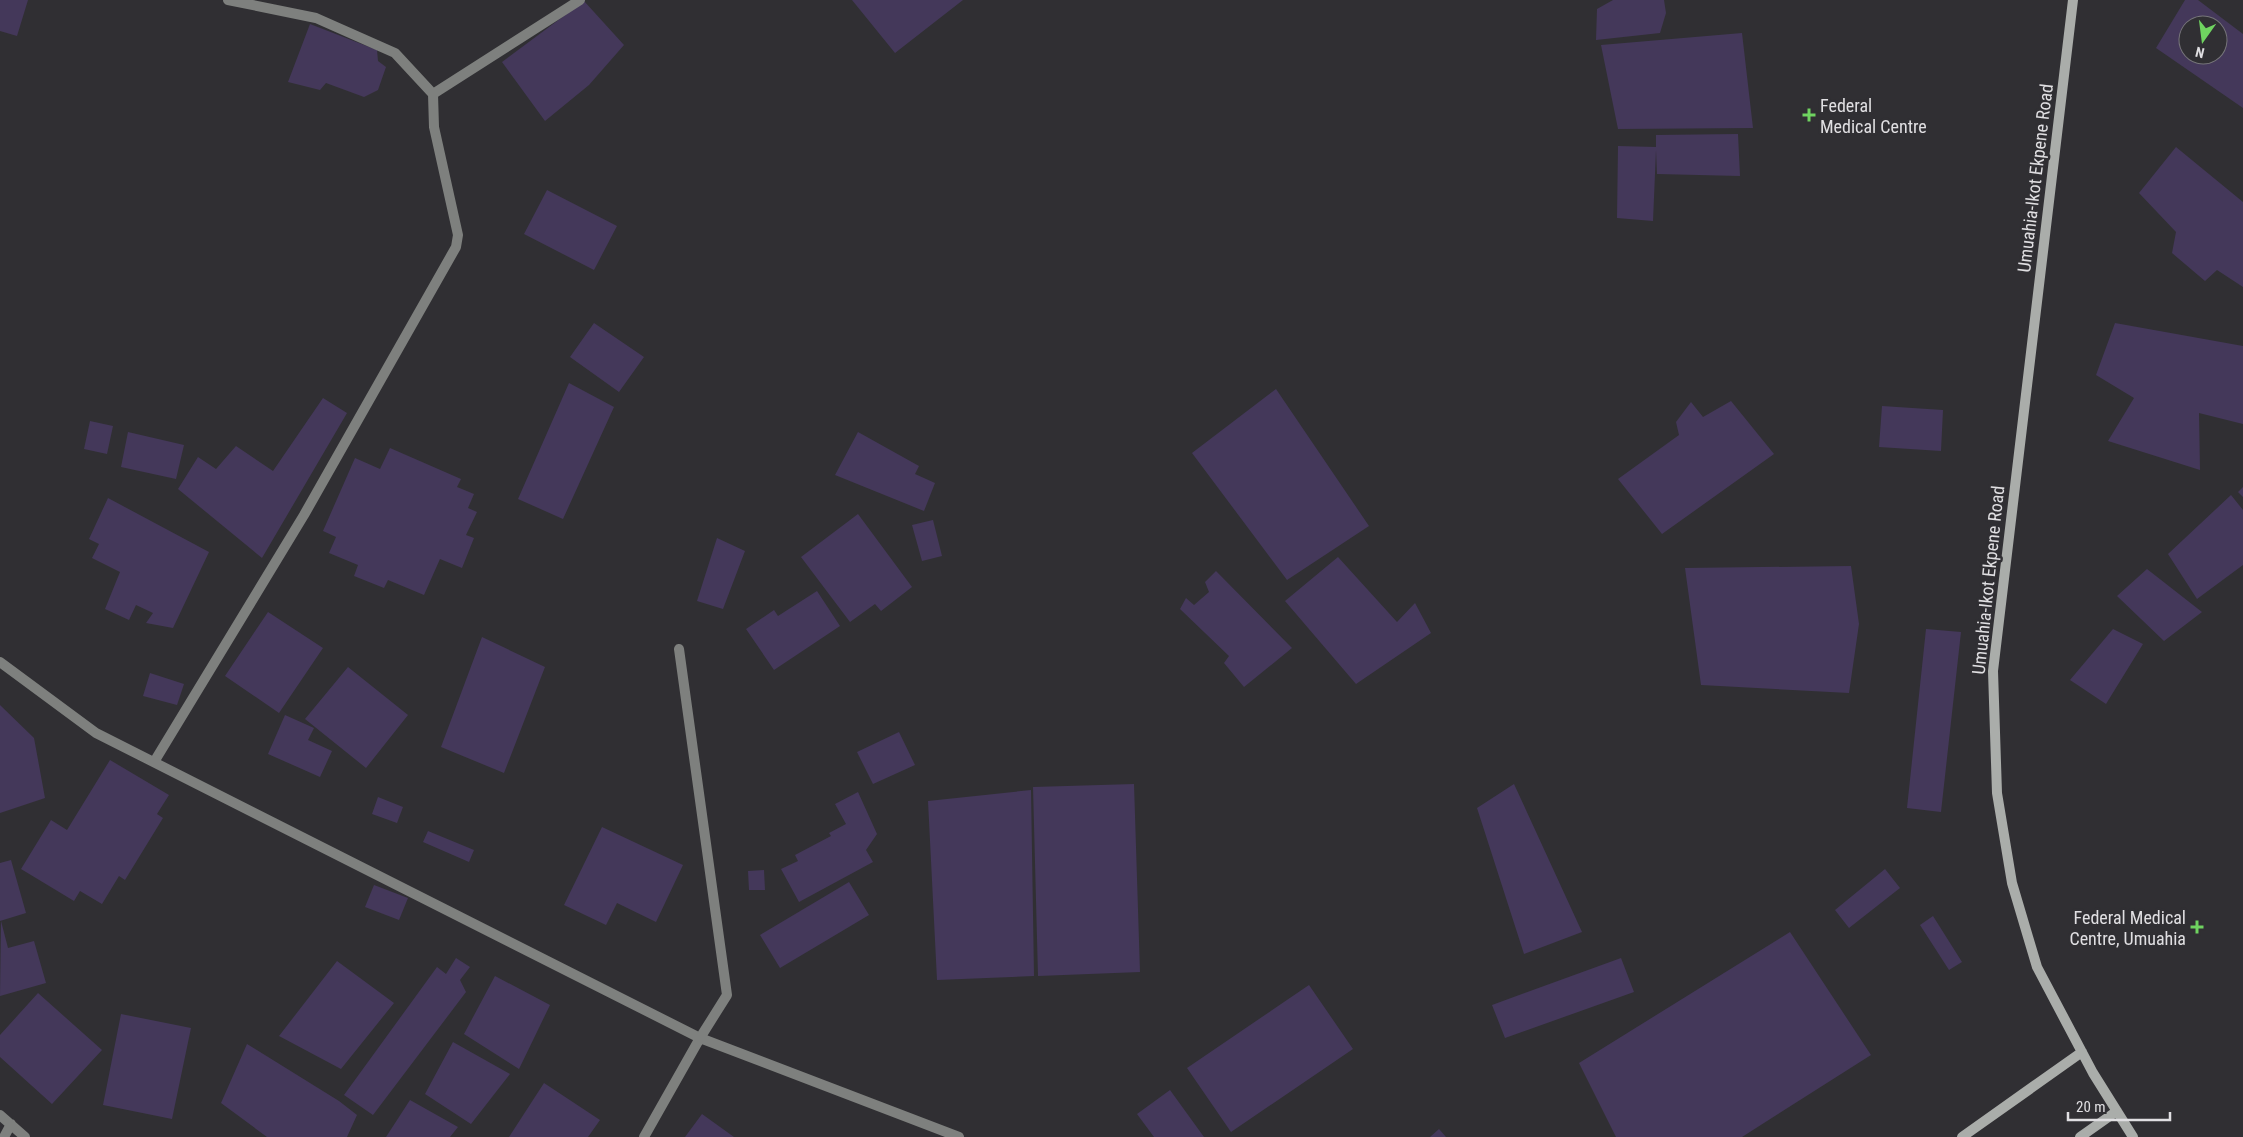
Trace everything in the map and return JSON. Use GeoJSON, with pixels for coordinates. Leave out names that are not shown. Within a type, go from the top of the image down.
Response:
{"type":"FeatureCollection","features":[{"type":"Feature","properties":{"kind":"main road","name":"Umuahia-Ikot Ekpene Road"},"geometry":{"type":"LineString","coordinates":[[2073,0],[1992,671],[1996,794],[2012,883],[2037,967],[2082,1052],[2133,1137]]}},
{"type":"Feature","properties":{"kind":"main road"},"geometry":{"type":"LineString","coordinates":[[1962,1137],[2082,1052]]}},
{"type":"Feature","properties":{"kind":"main road"},"geometry":{"type":"LineString","coordinates":[[2080,1137],[2117,1111]]}},
{"type":"Feature","properties":{"kind":"street"},"geometry":{"type":"LineString","coordinates":[[154,762],[304,515],[456,248],[458,235],[434,127],[433,94],[396,53],[316,18],[228,0]]}},
{"type":"Feature","properties":{"kind":"street"},"geometry":{"type":"LineString","coordinates":[[433,94],[580,0]]}},
{"type":"Feature","properties":{"kind":"street"},"geometry":{"type":"LineString","coordinates":[[644,1137],[727,994],[679,649]]}},
{"type":"Feature","properties":{"kind":"street"},"geometry":{"type":"LineString","coordinates":[[0,662],[96,732],[700,1038],[959,1137]]}},
{"type":"Feature","properties":{"kind":"street"},"geometry":{"type":"LineString","coordinates":[[0,1115],[25,1137]]}},
{"type":"Feature","properties":{"kind":"street"},"geometry":{"type":"LineString","coordinates":[[4,1137],[11,1124]]}},
{"type":"Feature","properties":{"kind":"building"},"geometry":{"type":"Polygon","coordinates":[[[0,0],[28,0],[17,36],[0,31],[0,0]]]}},
{"type":"Feature","properties":{"kind":"building"},"geometry":{"type":"Polygon","coordinates":[[[852,0],[963,0],[895,53],[852,0]]]}},
{"type":"Feature","properties":{"kind":"building"},"geometry":{"type":"Polygon","coordinates":[[[1613,0],[1664,0],[1666,13],[1660,33],[1596,40],[1597,9],[1613,0]]]}},
{"type":"Feature","properties":{"kind":"building"},"geometry":{"type":"Polygon","coordinates":[[[2185,0],[2198,0],[2218,15],[2178,15],[2178,63],[2156,48],[2185,0]]]}},
{"type":"Feature","properties":{"kind":"building"},"geometry":{"type":"Polygon","coordinates":[[[584,1],[624,45],[589,85],[545,121],[502,62],[584,1]]]}},
{"type":"Feature","properties":{"kind":"building"},"geometry":{"type":"Polygon","coordinates":[[[2228,23],[2243,34],[2243,108],[2181,65],[2228,65],[2228,23]]]}},
{"type":"Feature","properties":{"kind":"building"},"geometry":{"type":"Polygon","coordinates":[[[310,24],[377,50],[378,61],[386,67],[378,90],[364,97],[326,83],[320,90],[288,82],[310,24]]]}},
{"type":"Feature","properties":{"kind":"building"},"geometry":{"type":"Polygon","coordinates":[[[1742,33],[1753,128],[1618,129],[1601,45],[1742,33]]]}},
{"type":"Feature","properties":{"kind":"building"},"geometry":{"type":"Polygon","coordinates":[[[1738,134],[1740,176],[1657,174],[1656,150],[1653,221],[1617,218],[1618,146],[1656,147],[1656,135],[1738,134]]]}},
{"type":"Feature","properties":{"kind":"building"},"geometry":{"type":"Polygon","coordinates":[[[2176,147],[2243,202],[2243,287],[2217,270],[2205,281],[2172,253],[2176,232],[2139,193],[2176,147]]]}},
{"type":"Feature","properties":{"kind":"building"},"geometry":{"type":"Polygon","coordinates":[[[547,190],[617,226],[594,270],[524,234],[547,190]]]}},
{"type":"Feature","properties":{"kind":"building"},"geometry":{"type":"Polygon","coordinates":[[[594,323],[644,357],[619,392],[570,357],[594,323]]]}},
{"type":"Feature","properties":{"kind":"building"},"geometry":{"type":"Polygon","coordinates":[[[2115,323],[2243,346],[2243,424],[2199,413],[2200,470],[2108,441],[2134,398],[2096,375],[2115,323]]]}},
{"type":"Feature","properties":{"kind":"building"},"geometry":{"type":"Polygon","coordinates":[[[569,383],[614,407],[563,519],[518,499],[569,383]]]}},
{"type":"Feature","properties":{"kind":"building"},"geometry":{"type":"Polygon","coordinates":[[[1276,389],[1369,526],[1287,580],[1192,453],[1276,389]]]}},
{"type":"Feature","properties":{"kind":"building"},"geometry":{"type":"Polygon","coordinates":[[[323,398],[347,413],[262,558],[178,489],[198,457],[216,469],[236,446],[273,471],[323,398]]]}},
{"type":"Feature","properties":{"kind":"building"},"geometry":{"type":"Polygon","coordinates":[[[1731,401],[1774,454],[1662,534],[1618,479],[1679,435],[1676,422],[1691,402],[1703,417],[1731,401]]]}},
{"type":"Feature","properties":{"kind":"building"},"geometry":{"type":"Polygon","coordinates":[[[1882,406],[1943,410],[1941,451],[1879,447],[1882,406]]]}},
{"type":"Feature","properties":{"kind":"building"},"geometry":{"type":"Polygon","coordinates":[[[90,421],[113,426],[107,454],[84,449],[90,421]]]}},
{"type":"Feature","properties":{"kind":"building"},"geometry":{"type":"Polygon","coordinates":[[[128,432],[184,445],[176,479],[121,467],[128,432]]]}},
{"type":"Feature","properties":{"kind":"building"},"geometry":{"type":"Polygon","coordinates":[[[858,432],[919,466],[915,474],[935,483],[924,511],[835,475],[858,432]]]}},
{"type":"Feature","properties":{"kind":"building"},"geometry":{"type":"Polygon","coordinates":[[[390,448],[461,479],[457,487],[474,494],[468,508],[477,512],[466,535],[474,538],[462,568],[440,559],[424,595],[388,580],[384,588],[354,576],[358,565],[329,553],[336,537],[323,531],[355,458],[380,469],[390,448]]]}},
{"type":"Feature","properties":{"kind":"building"},"geometry":{"type":"Polygon","coordinates":[[[2243,487],[2243,497],[2238,492],[2243,487]]]}},
{"type":"Feature","properties":{"kind":"building"},"geometry":{"type":"Polygon","coordinates":[[[2231,495],[2243,510],[2243,565],[2197,599],[2168,554],[2231,495]]]}},
{"type":"Feature","properties":{"kind":"building"},"geometry":{"type":"Polygon","coordinates":[[[108,498],[209,552],[173,628],[146,623],[153,613],[136,605],[129,620],[105,609],[120,572],[92,558],[99,544],[89,539],[108,498]]]}},
{"type":"Feature","properties":{"kind":"building"},"geometry":{"type":"Polygon","coordinates":[[[858,514],[912,587],[881,611],[875,604],[850,622],[801,557],[858,514]]]}},
{"type":"Feature","properties":{"kind":"building"},"geometry":{"type":"Polygon","coordinates":[[[933,520],[942,556],[922,561],[912,525],[933,520]]]}},
{"type":"Feature","properties":{"kind":"building"},"geometry":{"type":"Polygon","coordinates":[[[717,538],[745,551],[723,609],[697,601],[717,538]]]}},
{"type":"Feature","properties":{"kind":"building"},"geometry":{"type":"Polygon","coordinates":[[[1338,557],[1397,622],[1415,603],[1431,633],[1356,684],[1285,601],[1338,557]]]}},
{"type":"Feature","properties":{"kind":"building"},"geometry":{"type":"Polygon","coordinates":[[[1851,566],[1859,624],[1849,693],[1701,685],[1685,568],[1851,566]]]}},
{"type":"Feature","properties":{"kind":"building"},"geometry":{"type":"Polygon","coordinates":[[[2147,569],[2202,612],[2164,641],[2117,596],[2147,569]]]}},
{"type":"Feature","properties":{"kind":"building"},"geometry":{"type":"Polygon","coordinates":[[[1216,571],[1292,648],[1244,687],[1224,663],[1229,656],[1180,609],[1186,598],[1194,605],[1209,592],[1205,582],[1216,571]]]}},
{"type":"Feature","properties":{"kind":"building"},"geometry":{"type":"Polygon","coordinates":[[[817,591],[840,626],[774,670],[746,629],[774,610],[778,616],[817,591]]]}},
{"type":"Feature","properties":{"kind":"building"},"geometry":{"type":"Polygon","coordinates":[[[268,612],[323,648],[279,713],[225,676],[268,612]]]}},
{"type":"Feature","properties":{"kind":"building"},"geometry":{"type":"Polygon","coordinates":[[[1926,629],[1961,632],[1941,812],[1907,808],[1926,629]]]}},
{"type":"Feature","properties":{"kind":"building"},"geometry":{"type":"Polygon","coordinates":[[[2113,629],[2143,644],[2106,704],[2070,680],[2113,629]]]}},
{"type":"Feature","properties":{"kind":"building"},"geometry":{"type":"Polygon","coordinates":[[[482,637],[545,667],[504,773],[441,747],[482,637]]]}},
{"type":"Feature","properties":{"kind":"building"},"geometry":{"type":"Polygon","coordinates":[[[348,667],[408,715],[366,768],[305,719],[348,667]]]}},
{"type":"Feature","properties":{"kind":"building"},"geometry":{"type":"Polygon","coordinates":[[[150,673],[184,684],[177,705],[143,696],[150,673]]]}},
{"type":"Feature","properties":{"kind":"building"},"geometry":{"type":"Polygon","coordinates":[[[0,705],[34,738],[45,798],[0,813],[0,705]]]}},
{"type":"Feature","properties":{"kind":"building"},"geometry":{"type":"Polygon","coordinates":[[[285,715],[314,728],[308,740],[332,751],[320,777],[268,754],[285,715]]]}},
{"type":"Feature","properties":{"kind":"building"},"geometry":{"type":"Polygon","coordinates":[[[899,732],[915,765],[873,784],[857,752],[899,732]]]}},
{"type":"Feature","properties":{"kind":"building"},"geometry":{"type":"Polygon","coordinates":[[[110,760],[169,795],[157,814],[163,818],[125,880],[119,876],[102,904],[80,891],[74,901],[21,869],[51,820],[67,830],[110,760]]]}},
{"type":"Feature","properties":{"kind":"building"},"geometry":{"type":"Polygon","coordinates":[[[1134,784],[1140,972],[1038,976],[1033,787],[1134,784]]]}},
{"type":"Feature","properties":{"kind":"building"},"geometry":{"type":"Polygon","coordinates":[[[1514,784],[1582,932],[1524,954],[1477,808],[1514,784]]]}},
{"type":"Feature","properties":{"kind":"building"},"geometry":{"type":"Polygon","coordinates":[[[1031,790],[1034,976],[937,980],[928,801],[1031,790]]]}},
{"type":"Feature","properties":{"kind":"building"},"geometry":{"type":"Polygon","coordinates":[[[858,792],[877,834],[866,850],[873,862],[799,902],[781,869],[798,861],[795,855],[831,836],[829,833],[846,824],[835,804],[858,792]]]}},
{"type":"Feature","properties":{"kind":"building"},"geometry":{"type":"Polygon","coordinates":[[[378,797],[403,807],[397,823],[372,814],[378,797]]]}},
{"type":"Feature","properties":{"kind":"building"},"geometry":{"type":"Polygon","coordinates":[[[602,827],[683,865],[656,922],[617,903],[606,925],[564,905],[602,827]]]}},
{"type":"Feature","properties":{"kind":"building"},"geometry":{"type":"Polygon","coordinates":[[[428,831],[474,850],[469,862],[423,842],[428,831]]]}},
{"type":"Feature","properties":{"kind":"building"},"geometry":{"type":"Polygon","coordinates":[[[11,860],[26,913],[0,921],[0,863],[11,860]]]}},
{"type":"Feature","properties":{"kind":"building"},"geometry":{"type":"Polygon","coordinates":[[[1885,869],[1900,888],[1849,928],[1835,910],[1885,869]]]}},
{"type":"Feature","properties":{"kind":"building"},"geometry":{"type":"Polygon","coordinates":[[[764,870],[765,890],[749,890],[748,871],[764,870]]]}},
{"type":"Feature","properties":{"kind":"building"},"geometry":{"type":"Polygon","coordinates":[[[849,882],[869,915],[780,968],[760,935],[849,882]]]}},
{"type":"Feature","properties":{"kind":"building"},"geometry":{"type":"Polygon","coordinates":[[[374,885],[408,898],[399,920],[365,907],[374,885]]]}},
{"type":"Feature","properties":{"kind":"building"},"geometry":{"type":"Polygon","coordinates":[[[1933,916],[1962,962],[1949,970],[1920,925],[1933,916]]]}},
{"type":"Feature","properties":{"kind":"building"},"geometry":{"type":"Polygon","coordinates":[[[1,921],[8,948],[34,941],[46,983],[0,996],[1,921]]]}},
{"type":"Feature","properties":{"kind":"building"},"geometry":{"type":"Polygon","coordinates":[[[1790,932],[1871,1055],[1742,1137],[1616,1137],[1579,1063],[1790,932]]]}},
{"type":"Feature","properties":{"kind":"building"},"geometry":{"type":"Polygon","coordinates":[[[456,958],[470,967],[460,980],[466,992],[373,1115],[344,1095],[437,967],[446,974],[456,958]]]}},
{"type":"Feature","properties":{"kind":"building"},"geometry":{"type":"Polygon","coordinates":[[[1621,958],[1634,992],[1505,1038],[1492,1005],[1621,958]]]}},
{"type":"Feature","properties":{"kind":"building"},"geometry":{"type":"Polygon","coordinates":[[[337,961],[394,1003],[341,1069],[279,1036],[337,961]]]}},
{"type":"Feature","properties":{"kind":"building"},"geometry":{"type":"Polygon","coordinates":[[[495,976],[550,1005],[519,1069],[464,1034],[495,976]]]}},
{"type":"Feature","properties":{"kind":"building"},"geometry":{"type":"Polygon","coordinates":[[[1309,985],[1353,1049],[1231,1132],[1187,1068],[1309,985]]]}},
{"type":"Feature","properties":{"kind":"building"},"geometry":{"type":"Polygon","coordinates":[[[38,993],[102,1050],[52,1104],[0,1057],[0,1035],[38,993]]]}},
{"type":"Feature","properties":{"kind":"building"},"geometry":{"type":"Polygon","coordinates":[[[121,1014],[191,1028],[172,1119],[103,1105],[121,1014]]]}},
{"type":"Feature","properties":{"kind":"building"},"geometry":{"type":"Polygon","coordinates":[[[453,1042],[510,1074],[471,1124],[425,1094],[453,1042]]]}},
{"type":"Feature","properties":{"kind":"building"},"geometry":{"type":"Polygon","coordinates":[[[247,1044],[339,1101],[357,1115],[347,1137],[267,1137],[221,1103],[247,1044]]]}},
{"type":"Feature","properties":{"kind":"building"},"geometry":{"type":"Polygon","coordinates":[[[544,1083],[600,1120],[588,1137],[509,1137],[544,1083]]]}},
{"type":"Feature","properties":{"kind":"building"},"geometry":{"type":"Polygon","coordinates":[[[1170,1090],[1204,1137],[1154,1137],[1137,1114],[1170,1090]]]}},
{"type":"Feature","properties":{"kind":"building"},"geometry":{"type":"Polygon","coordinates":[[[410,1100],[458,1127],[450,1137],[386,1137],[410,1100]]]}},
{"type":"Feature","properties":{"kind":"building"},"geometry":{"type":"Polygon","coordinates":[[[702,1114],[734,1137],[685,1137],[702,1114]]]}},
{"type":"Feature","properties":{"kind":"building"},"geometry":{"type":"Polygon","coordinates":[[[1439,1129],[1446,1137],[1430,1137],[1439,1129]]]}},
{"type":"Feature","properties":{"kind":"place","name":"Federal Medical Centre"},"geometry":{"type":"Point","coordinates":[1809,115]}},
{"type":"Feature","properties":{"kind":"place","name":"Federal Medical Centre, Umuahia"},"geometry":{"type":"Point","coordinates":[2197,927]}}]}
